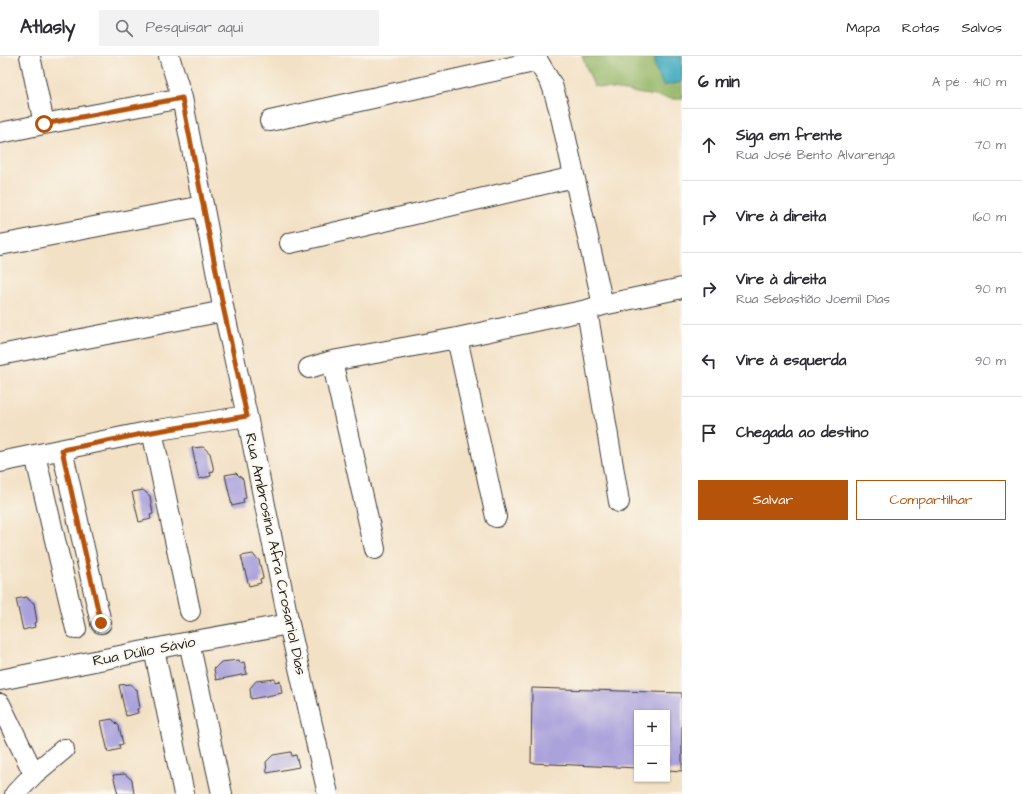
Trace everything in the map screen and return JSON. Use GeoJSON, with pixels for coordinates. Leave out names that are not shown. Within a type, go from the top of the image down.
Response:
{"type":"FeatureCollection","features":[{"type":"Feature","properties":{"kind":"street"},"geometry":{"type":"LineString","coordinates":[[30,56],[44,124]]}},
{"type":"Feature","properties":{"kind":"street","name":"Rua Ambrosina Afra Crosariol Dias"},"geometry":{"type":"LineString","coordinates":[[169,56],[182,98],[224,311],[289,624],[328,794]]}},
{"type":"Feature","properties":{"kind":"street"},"geometry":{"type":"LineString","coordinates":[[270,121],[536,58],[552,85],[560,112],[574,177],[595,308],[619,502]]}},
{"type":"Feature","properties":{"kind":"street"},"geometry":{"type":"LineString","coordinates":[[0,133],[182,98]]}},
{"type":"Feature","properties":{"kind":"street"},"geometry":{"type":"LineString","coordinates":[[290,243],[574,177]]}},
{"type":"Feature","properties":{"kind":"street"},"geometry":{"type":"LineString","coordinates":[[0,245],[203,206]]}},
{"type":"Feature","properties":{"kind":"street"},"geometry":{"type":"LineString","coordinates":[[309,368],[332,361],[457,338],[682,288]]}},
{"type":"Feature","properties":{"kind":"street"},"geometry":{"type":"LineString","coordinates":[[0,355],[224,311]]}},
{"type":"Feature","properties":{"kind":"street"},"geometry":{"type":"LineString","coordinates":[[457,338],[496,517]]}},
{"type":"Feature","properties":{"kind":"street"},"geometry":{"type":"LineString","coordinates":[[332,361],[375,549]]}},
{"type":"Feature","properties":{"kind":"street"},"geometry":{"type":"LineString","coordinates":[[0,462],[152,432],[247,416]]}},
{"type":"Feature","properties":{"kind":"street"},"geometry":{"type":"LineString","coordinates":[[152,432],[190,611]]}},
{"type":"Feature","properties":{"kind":"street"},"geometry":{"type":"LineString","coordinates":[[62,450],[101,623]]}},
{"type":"Feature","properties":{"kind":"street"},"geometry":{"type":"LineString","coordinates":[[35,455],[76,629]]}},
{"type":"Feature","properties":{"kind":"street","name":"Rua Dúlio Sávio"},"geometry":{"type":"LineString","coordinates":[[0,680],[189,642],[289,624]]}},
{"type":"Feature","properties":{"kind":"street"},"geometry":{"type":"LineString","coordinates":[[189,642],[222,794]]}},
{"type":"Feature","properties":{"kind":"street"},"geometry":{"type":"LineString","coordinates":[[154,649],[184,794]]}},
{"type":"Feature","properties":{"kind":"street"},"geometry":{"type":"LineString","coordinates":[[0,704],[34,774]]}},
{"type":"Feature","properties":{"kind":"street"},"geometry":{"type":"LineString","coordinates":[[15,794],[34,774],[64,749]]}},
{"type":"Feature","properties":{"kind":"green space"},"geometry":{"type":"Polygon","coordinates":[[[582,56],[682,56],[682,99],[673,99],[594,86],[582,56]]]}},
{"type":"Feature","properties":{"kind":"water"},"geometry":{"type":"Polygon","coordinates":[[[655,56],[682,56],[682,82],[663,86],[655,66],[655,56]]]}},
{"type":"Feature","properties":{"kind":"building"},"geometry":{"type":"Polygon","coordinates":[[[203,447],[210,453],[214,471],[210,472],[211,476],[199,479],[192,448],[203,447]]]}},
{"type":"Feature","properties":{"kind":"building"},"geometry":{"type":"Polygon","coordinates":[[[236,473],[243,479],[246,498],[243,499],[244,503],[232,506],[225,475],[236,473]]]}},
{"type":"Feature","properties":{"kind":"building"},"geometry":{"type":"Polygon","coordinates":[[[143,490],[150,496],[153,514],[150,515],[151,519],[139,522],[132,492],[143,490]]]}},
{"type":"Feature","properties":{"kind":"building"},"geometry":{"type":"Polygon","coordinates":[[[253,554],[259,560],[263,578],[260,579],[261,583],[249,586],[241,556],[253,554]]]}},
{"type":"Feature","properties":{"kind":"building"},"geometry":{"type":"Polygon","coordinates":[[[27,597],[34,603],[37,622],[34,623],[35,627],[23,630],[16,599],[27,597]]]}},
{"type":"Feature","properties":{"kind":"building"},"geometry":{"type":"Polygon","coordinates":[[[239,660],[240,663],[244,662],[247,674],[216,680],[214,669],[221,662],[239,660]]]}},
{"type":"Feature","properties":{"kind":"building"},"geometry":{"type":"Polygon","coordinates":[[[275,679],[275,682],[280,681],[282,693],[251,699],[250,688],[256,681],[275,679]]]}},
{"type":"Feature","properties":{"kind":"building"},"geometry":{"type":"Polygon","coordinates":[[[130,684],[137,690],[140,708],[137,709],[138,713],[126,716],[119,685],[130,684]]]}},
{"type":"Feature","properties":{"kind":"building"},"geometry":{"type":"Polygon","coordinates":[[[532,688],[682,693],[682,771],[670,770],[670,710],[634,710],[634,768],[531,763],[532,688]]]}},
{"type":"Feature","properties":{"kind":"building"},"geometry":{"type":"Polygon","coordinates":[[[112,719],[119,726],[123,744],[119,745],[120,749],[108,752],[101,721],[112,719]]]}},
{"type":"Feature","properties":{"kind":"building"},"geometry":{"type":"Polygon","coordinates":[[[291,752],[292,756],[296,755],[299,767],[267,773],[266,762],[273,755],[291,752]]]}},
{"type":"Feature","properties":{"kind":"building"},"geometry":{"type":"Polygon","coordinates":[[[125,774],[132,780],[134,794],[118,794],[113,775],[125,774]]]}},
{"type":"Feature","properties":{"kind":"route"},"geometry":{"type":"LineString","coordinates":[[44,124],[182,98],[224,311],[247,416],[152,432],[62,450],[101,623]]}}]}
